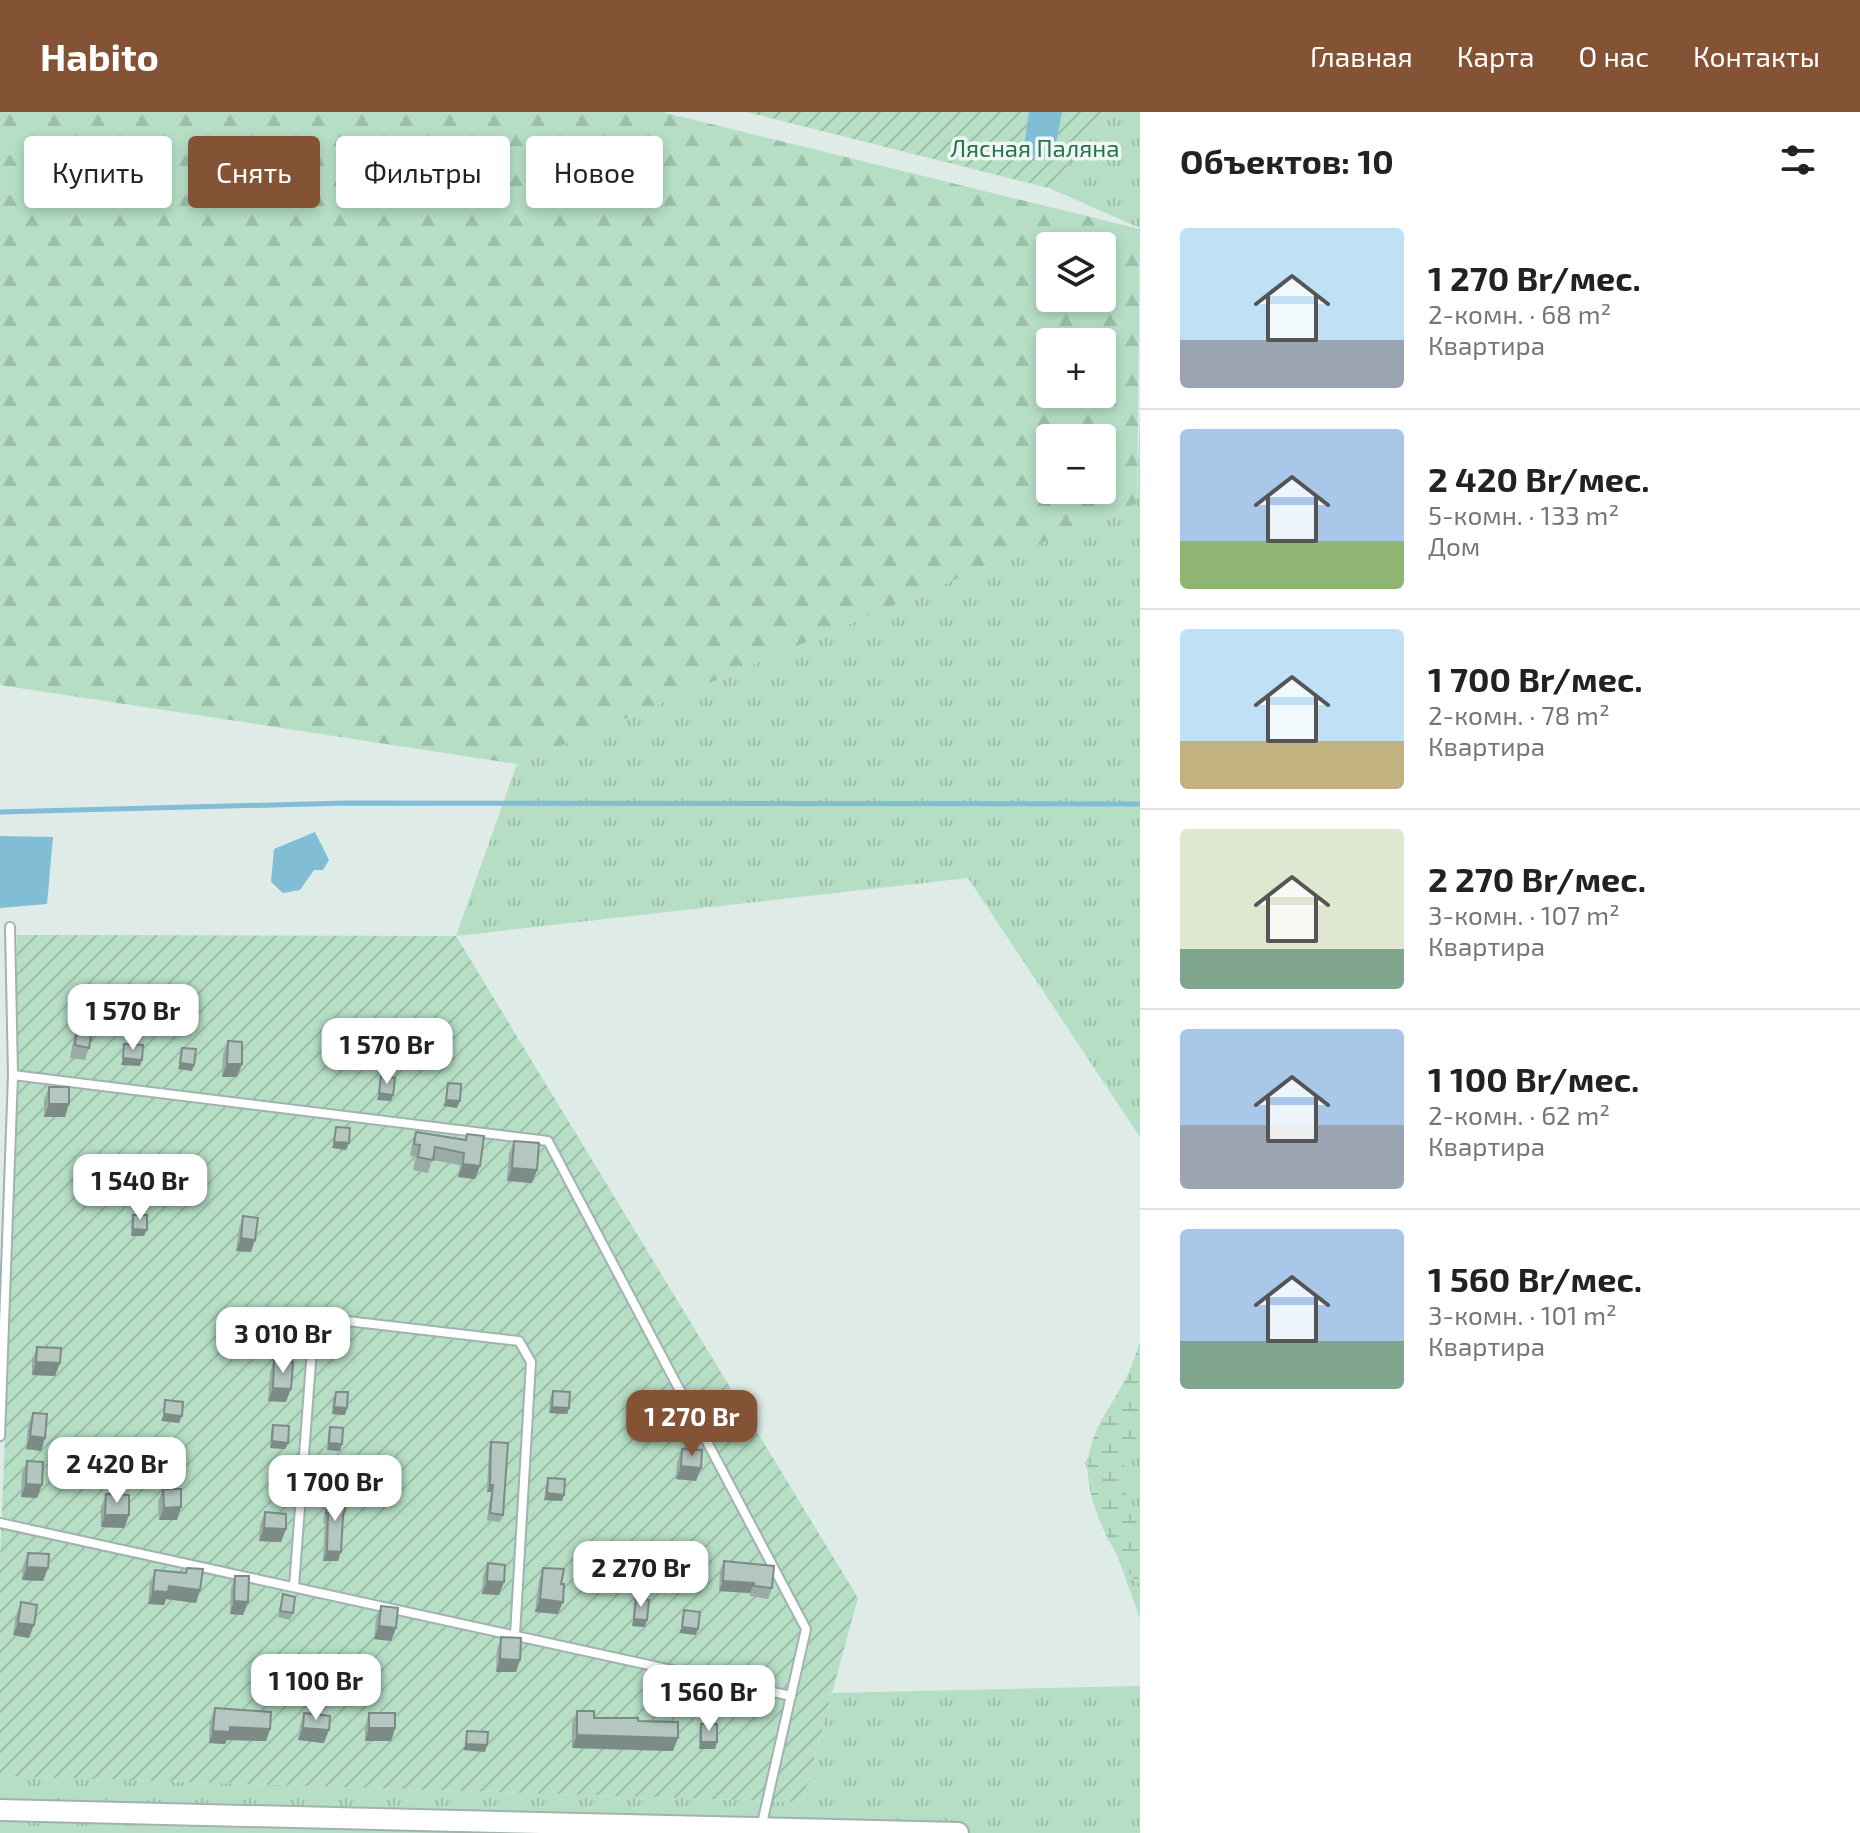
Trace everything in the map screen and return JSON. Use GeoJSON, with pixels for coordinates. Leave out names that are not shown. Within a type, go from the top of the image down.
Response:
{"type":"FeatureCollection","features":[{"type":"Feature","properties":{"kind":"street"},"geometry":{"type":"LineString","coordinates":[[0,1810],[958,1833]]}},
{"type":"Feature","properties":{"kind":"lane"},"geometry":{"type":"LineString","coordinates":[[0,1436],[3,1265],[13,1075],[10,927]]}},
{"type":"Feature","properties":{"kind":"lane"},"geometry":{"type":"LineString","coordinates":[[13,1075],[548,1141],[806,1629],[761,1828]]}},
{"type":"Feature","properties":{"kind":"lane"},"geometry":{"type":"LineString","coordinates":[[347,1321],[519,1341],[531,1362],[515,1635]]}},
{"type":"Feature","properties":{"kind":"lane"},"geometry":{"type":"LineString","coordinates":[[294,1587],[312,1349]]}},
{"type":"Feature","properties":{"kind":"lane"},"geometry":{"type":"LineString","coordinates":[[0,1523],[791,1696]]}},
{"type":"Feature","properties":{"kind":"green space"},"geometry":{"type":"Polygon","coordinates":[[[0,112],[662,112],[1140,229],[1137,503],[517,764],[0,685],[0,112]]]}},
{"type":"Feature","properties":{"kind":"green space","name":"Лясная Паляна"},"geometry":{"type":"Polygon","coordinates":[[[746,112],[1112,112],[1049,188],[746,112]]]}},
{"type":"Feature","properties":{"kind":"green space"},"geometry":{"type":"Polygon","coordinates":[[[1112,112],[1140,112],[1140,228],[1049,188],[1112,112]]]}},
{"type":"Feature","properties":{"kind":"green space"},"geometry":{"type":"Polygon","coordinates":[[[1140,408],[1140,1137],[968,878],[456,936],[517,764],[1137,503],[1140,408]]]}},
{"type":"Feature","properties":{"kind":"green space"},"geometry":{"type":"Polygon","coordinates":[[[17,935],[456,936],[858,1598],[802,1802],[0,1776],[0,1560],[8,1363],[17,935]]]}},
{"type":"Feature","properties":{"kind":"green space"},"geometry":{"type":"Polygon","coordinates":[[[1140,1342],[1140,1433],[1129,1449],[1123,1469],[1124,1490],[1140,1530],[1140,1585],[1118,1557],[1100,1522],[1093,1503],[1088,1466],[1096,1432],[1126,1377],[1140,1342]]]}},
{"type":"Feature","properties":{"kind":"green space"},"geometry":{"type":"Polygon","coordinates":[[[1140,1358],[1140,1619],[1085,1463],[1140,1358]]]}},
{"type":"Feature","properties":{"kind":"green space"},"geometry":{"type":"Polygon","coordinates":[[[1140,1686],[1140,1833],[0,1833],[0,1776],[802,1802],[832,1693],[1140,1686]]]}},
{"type":"Feature","properties":{"kind":"water"},"geometry":{"type":"Polygon","coordinates":[[[1029,112],[1062,112],[1053,159],[1023,154],[1029,112]]]}},
{"type":"Feature","properties":{"kind":"water"},"geometry":{"type":"Polygon","coordinates":[[[315,832],[329,860],[323,870],[314,870],[300,890],[283,893],[271,882],[274,849],[315,832]]]}},
{"type":"Feature","properties":{"kind":"water"},"geometry":{"type":"Polygon","coordinates":[[[0,836],[53,837],[47,904],[0,908],[0,836]]]}},
{"type":"Feature","properties":{"kind":"building"},"geometry":{"type":"Polygon","coordinates":[[[78,1024],[93,1026],[89,1048],[75,1045],[78,1024]]]}},
{"type":"Feature","properties":{"kind":"building"},"geometry":{"type":"Polygon","coordinates":[[[228,1041],[242,1042],[242,1064],[227,1064],[228,1041]]]}},
{"type":"Feature","properties":{"kind":"building"},"geometry":{"type":"Polygon","coordinates":[[[124,1044],[143,1045],[142,1060],[123,1058],[124,1044]]]}},
{"type":"Feature","properties":{"kind":"building"},"geometry":{"type":"Polygon","coordinates":[[[182,1048],[196,1049],[194,1065],[180,1063],[182,1048]]]}},
{"type":"Feature","properties":{"kind":"building"},"geometry":{"type":"Polygon","coordinates":[[[381,1076],[395,1078],[393,1095],[379,1093],[381,1076]]]}},
{"type":"Feature","properties":{"kind":"building"},"geometry":{"type":"Polygon","coordinates":[[[448,1083],[461,1084],[460,1101],[446,1100],[448,1083]]]}},
{"type":"Feature","properties":{"kind":"building"},"geometry":{"type":"Polygon","coordinates":[[[49,1087],[69,1087],[69,1104],[49,1104],[49,1087]]]}},
{"type":"Feature","properties":{"kind":"building"},"geometry":{"type":"Polygon","coordinates":[[[336,1127],[350,1128],[349,1143],[334,1142],[336,1127]]]}},
{"type":"Feature","properties":{"kind":"building"},"geometry":{"type":"Polygon","coordinates":[[[416,1132],[466,1140],[467,1134],[484,1136],[480,1166],[463,1164],[464,1153],[435,1147],[433,1160],[418,1157],[420,1145],[414,1144],[416,1132]]]}},
{"type":"Feature","properties":{"kind":"building"},"geometry":{"type":"Polygon","coordinates":[[[514,1141],[539,1143],[537,1170],[512,1168],[514,1141]]]}},
{"type":"Feature","properties":{"kind":"building"},"geometry":{"type":"Polygon","coordinates":[[[133,1215],[147,1215],[147,1230],[133,1229],[133,1215]]]}},
{"type":"Feature","properties":{"kind":"building"},"geometry":{"type":"Polygon","coordinates":[[[243,1216],[258,1218],[255,1240],[241,1238],[243,1216]]]}},
{"type":"Feature","properties":{"kind":"building"},"geometry":{"type":"Polygon","coordinates":[[[37,1347],[61,1348],[60,1363],[36,1362],[37,1347]]]}},
{"type":"Feature","properties":{"kind":"building"},"geometry":{"type":"Polygon","coordinates":[[[274,1360],[293,1362],[291,1389],[273,1388],[274,1360]]]}},
{"type":"Feature","properties":{"kind":"building"},"geometry":{"type":"Polygon","coordinates":[[[553,1391],[570,1392],[569,1408],[552,1407],[553,1391]]]}},
{"type":"Feature","properties":{"kind":"building"},"geometry":{"type":"Polygon","coordinates":[[[336,1392],[348,1392],[347,1408],[334,1407],[336,1392]]]}},
{"type":"Feature","properties":{"kind":"building"},"geometry":{"type":"Polygon","coordinates":[[[677,1399],[686,1416],[672,1424],[663,1406],[677,1399]]]}},
{"type":"Feature","properties":{"kind":"building"},"geometry":{"type":"Polygon","coordinates":[[[165,1400],[183,1402],[182,1416],[164,1414],[165,1400]]]}},
{"type":"Feature","properties":{"kind":"building"},"geometry":{"type":"Polygon","coordinates":[[[33,1413],[47,1414],[45,1438],[30,1436],[33,1413]]]}},
{"type":"Feature","properties":{"kind":"building"},"geometry":{"type":"Polygon","coordinates":[[[273,1425],[289,1426],[288,1443],[272,1441],[273,1425]]]}},
{"type":"Feature","properties":{"kind":"building"},"geometry":{"type":"Polygon","coordinates":[[[330,1427],[343,1428],[342,1444],[329,1443],[330,1427]]]}},
{"type":"Feature","properties":{"kind":"building"},"geometry":{"type":"Polygon","coordinates":[[[491,1442],[508,1443],[503,1515],[490,1513],[493,1485],[490,1485],[491,1442]]]}},
{"type":"Feature","properties":{"kind":"building"},"geometry":{"type":"Polygon","coordinates":[[[682,1449],[702,1450],[701,1468],[681,1466],[682,1449]]]}},
{"type":"Feature","properties":{"kind":"building"},"geometry":{"type":"Polygon","coordinates":[[[27,1461],[43,1462],[42,1485],[26,1484],[27,1461]]]}},
{"type":"Feature","properties":{"kind":"building"},"geometry":{"type":"Polygon","coordinates":[[[548,1478],[565,1479],[564,1495],[547,1493],[548,1478]]]}},
{"type":"Feature","properties":{"kind":"building"},"geometry":{"type":"Polygon","coordinates":[[[163,1489],[181,1489],[181,1507],[164,1508],[163,1489]]]}},
{"type":"Feature","properties":{"kind":"building"},"geometry":{"type":"Polygon","coordinates":[[[106,1494],[129,1495],[129,1515],[105,1515],[106,1494]]]}},
{"type":"Feature","properties":{"kind":"building"},"geometry":{"type":"Polygon","coordinates":[[[329,1497],[348,1500],[343,1516],[341,1552],[327,1551],[326,1513],[329,1497]]]}},
{"type":"Feature","properties":{"kind":"building"},"geometry":{"type":"Polygon","coordinates":[[[265,1512],[286,1514],[286,1529],[264,1528],[265,1512]]]}},
{"type":"Feature","properties":{"kind":"building"},"geometry":{"type":"Polygon","coordinates":[[[28,1553],[49,1554],[48,1568],[27,1567],[28,1553]]]}},
{"type":"Feature","properties":{"kind":"building"},"geometry":{"type":"Polygon","coordinates":[[[724,1561],[774,1566],[772,1588],[754,1586],[754,1583],[723,1581],[724,1561]]]}},
{"type":"Feature","properties":{"kind":"building"},"geometry":{"type":"Polygon","coordinates":[[[488,1563],[505,1565],[504,1582],[487,1581],[488,1563]]]}},
{"type":"Feature","properties":{"kind":"building"},"geometry":{"type":"Polygon","coordinates":[[[187,1568],[203,1569],[200,1590],[169,1586],[168,1592],[153,1591],[155,1570],[186,1573],[187,1568]]]}},
{"type":"Feature","properties":{"kind":"building"},"geometry":{"type":"Polygon","coordinates":[[[543,1568],[564,1569],[561,1584],[564,1584],[563,1602],[540,1599],[543,1568]]]}},
{"type":"Feature","properties":{"kind":"building"},"geometry":{"type":"Polygon","coordinates":[[[235,1576],[249,1576],[248,1602],[234,1601],[235,1576]]]}},
{"type":"Feature","properties":{"kind":"building"},"geometry":{"type":"Polygon","coordinates":[[[283,1594],[295,1597],[293,1613],[280,1611],[283,1594]]]}},
{"type":"Feature","properties":{"kind":"building"},"geometry":{"type":"Polygon","coordinates":[[[636,1598],[649,1600],[647,1620],[634,1619],[636,1598]]]}},
{"type":"Feature","properties":{"kind":"building"},"geometry":{"type":"Polygon","coordinates":[[[21,1602],[37,1605],[34,1625],[18,1623],[21,1602]]]}},
{"type":"Feature","properties":{"kind":"building"},"geometry":{"type":"Polygon","coordinates":[[[381,1606],[398,1608],[396,1628],[379,1626],[381,1606]]]}},
{"type":"Feature","properties":{"kind":"building"},"geometry":{"type":"Polygon","coordinates":[[[684,1610],[700,1612],[698,1629],[682,1627],[684,1610]]]}},
{"type":"Feature","properties":{"kind":"building"},"geometry":{"type":"Polygon","coordinates":[[[501,1637],[521,1638],[520,1660],[500,1659],[501,1637]]]}},
{"type":"Feature","properties":{"kind":"building"},"geometry":{"type":"Polygon","coordinates":[[[215,1708],[271,1712],[270,1729],[230,1727],[230,1732],[213,1731],[215,1708]]]}},
{"type":"Feature","properties":{"kind":"building"},"geometry":{"type":"Polygon","coordinates":[[[577,1711],[594,1711],[594,1718],[678,1722],[678,1738],[577,1735],[577,1711]]]}},
{"type":"Feature","properties":{"kind":"building"},"geometry":{"type":"Polygon","coordinates":[[[304,1713],[330,1716],[329,1730],[303,1728],[304,1713]]]}},
{"type":"Feature","properties":{"kind":"building"},"geometry":{"type":"Polygon","coordinates":[[[369,1713],[395,1713],[395,1728],[369,1728],[369,1713]]]}},
{"type":"Feature","properties":{"kind":"building"},"geometry":{"type":"Polygon","coordinates":[[[701,1724],[717,1724],[717,1742],[701,1742],[701,1724]]]}},
{"type":"Feature","properties":{"kind":"building"},"geometry":{"type":"Polygon","coordinates":[[[467,1731],[488,1732],[487,1745],[466,1744],[467,1731]]]}},
{"type":"Feature","properties":{"kind":"waterway"},"geometry":{"type":"LineString","coordinates":[[0,812],[347,803],[1140,804]]}}]}
